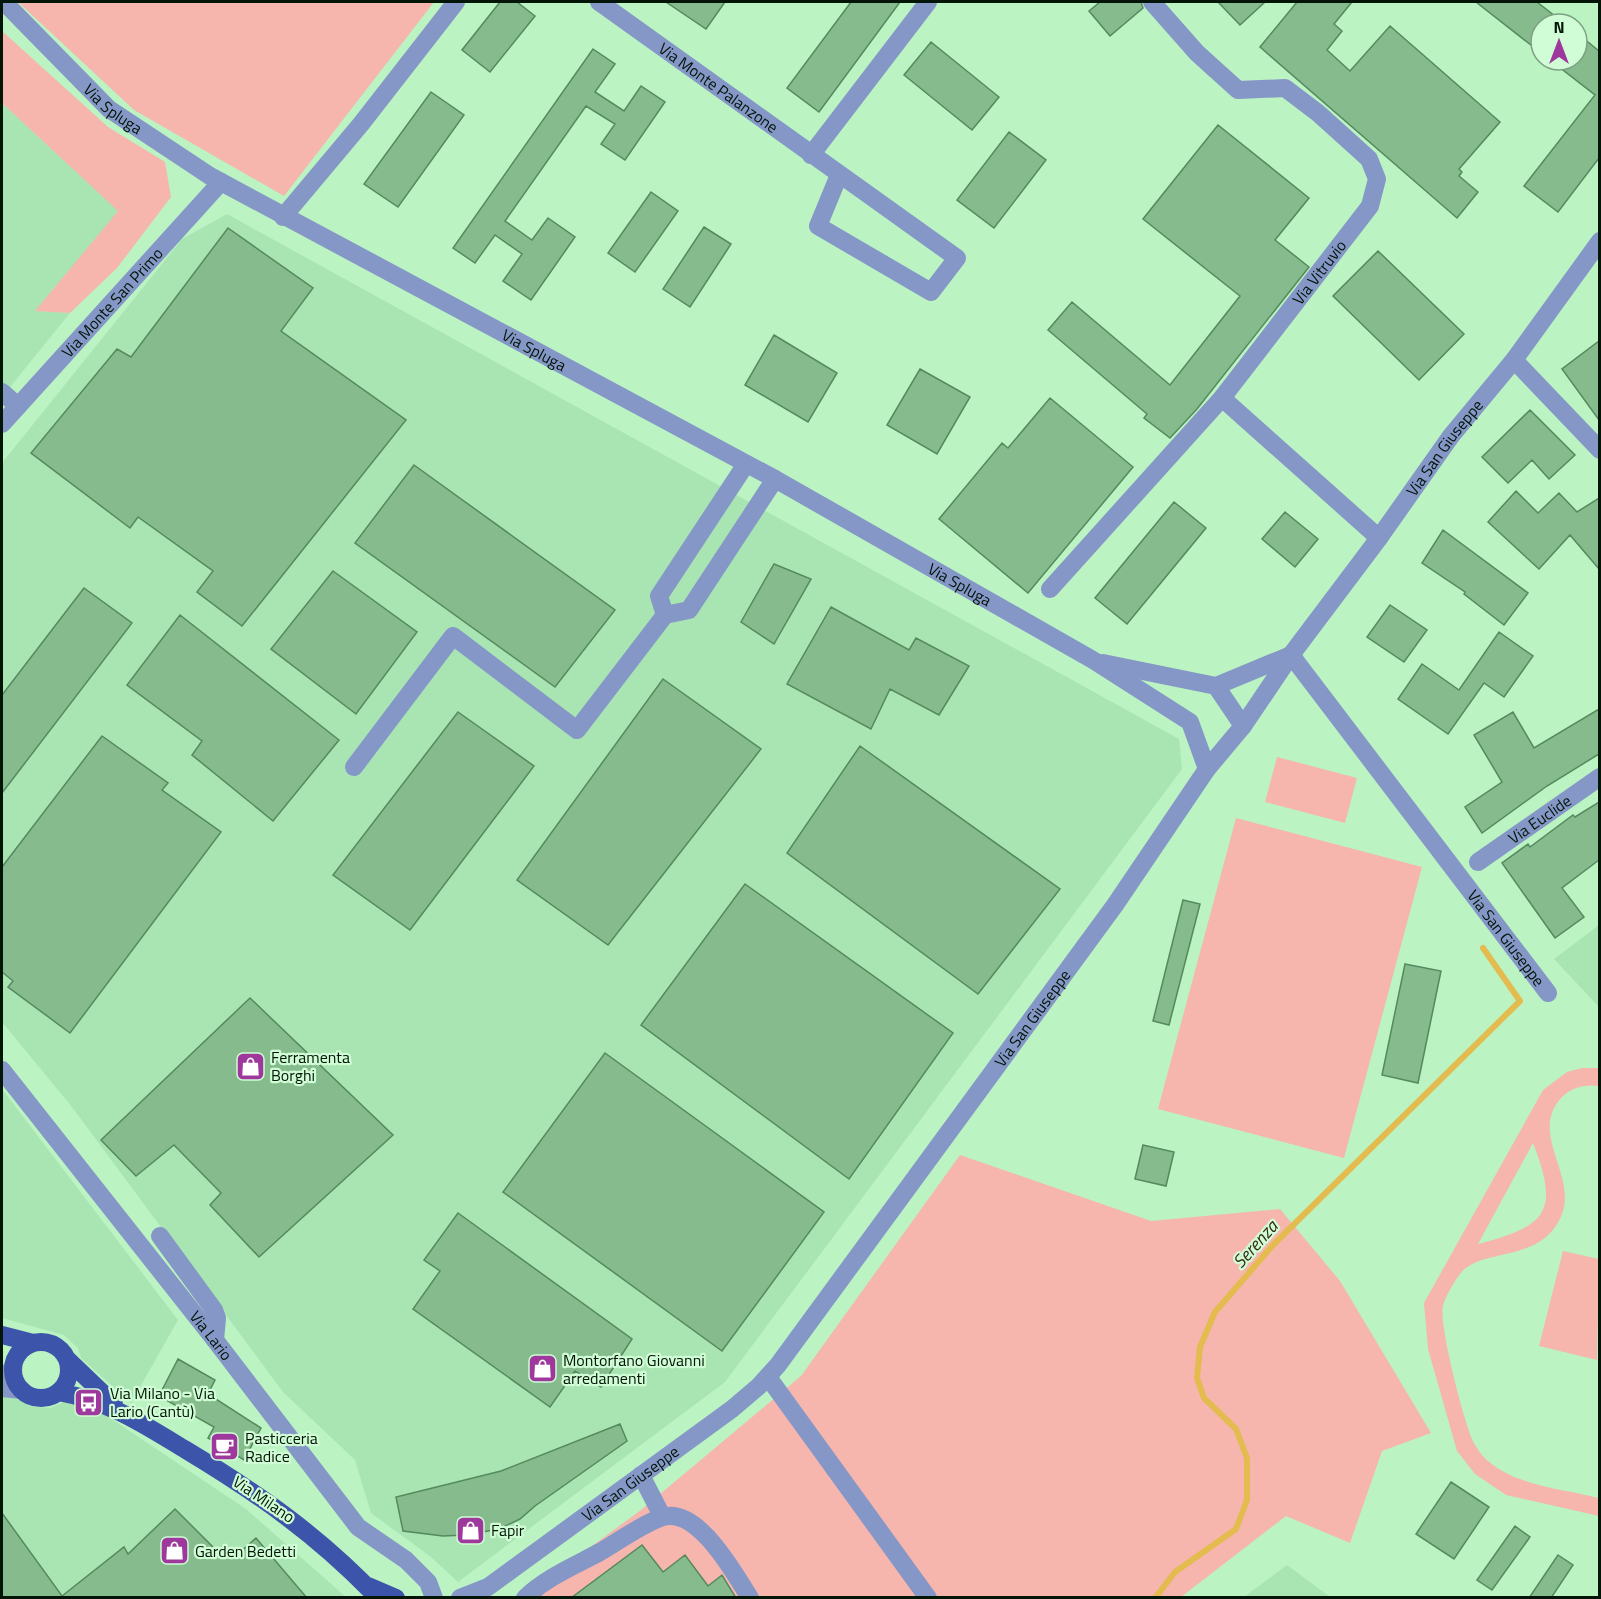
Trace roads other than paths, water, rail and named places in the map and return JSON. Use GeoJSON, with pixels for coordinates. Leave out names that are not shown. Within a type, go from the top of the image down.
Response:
{"type":"FeatureCollection","features":[{"type":"Feature","properties":{"kind":"main road"},"geometry":{"type":"LineString","coordinates":[[2,1335],[33,1343],[50,1343],[63,1352],[68,1359],[68,1377],[58,1392],[40,1398],[22,1390],[10,1370],[2,1347]]}},
{"type":"Feature","properties":{"kind":"main road"},"geometry":{"type":"LineString","coordinates":[[10,1370],[18,1354],[33,1343]]}},
{"type":"Feature","properties":{"kind":"main road","name":"Via Milano"},"geometry":{"type":"LineString","coordinates":[[68,1359],[119,1409]]}},
{"type":"Feature","properties":{"kind":"main road","name":"Via Milano"},"geometry":{"type":"LineString","coordinates":[[58,1392],[81,1396],[119,1409],[261,1496],[327,1547],[372,1592],[396,1598]]}},
{"type":"Feature","properties":{"kind":"street","name":"Via Spluga"},"geometry":{"type":"LineString","coordinates":[[4,2],[110,109],[221,182],[775,479],[1093,660],[1190,722],[1206,769]]}},
{"type":"Feature","properties":{"kind":"street"},"geometry":{"type":"LineString","coordinates":[[283,216],[361,124],[456,2]]}},
{"type":"Feature","properties":{"kind":"street","name":"Via Monte Palanzone"},"geometry":{"type":"LineString","coordinates":[[599,2],[957,258],[931,292],[818,226],[838,175]]}},
{"type":"Feature","properties":{"kind":"street"},"geometry":{"type":"LineString","coordinates":[[811,155],[928,2]]}},
{"type":"Feature","properties":{"kind":"street","name":"Via Vitruvio"},"geometry":{"type":"LineString","coordinates":[[1050,589],[1221,398],[1370,207],[1377,179],[1369,159],[1318,113],[1285,88],[1238,90],[1197,53],[1152,2]]}},
{"type":"Feature","properties":{"kind":"street","name":"Via Monte San Primo"},"geometry":{"type":"LineString","coordinates":[[2,424],[221,182]]}},
{"type":"Feature","properties":{"kind":"street","name":"Via San Giuseppe"},"geometry":{"type":"LineString","coordinates":[[460,1598],[485,1592],[732,1409],[768,1377],[799,1338],[1108,915],[1206,769],[1243,726],[1291,655],[1379,538],[1451,436],[1514,360],[1599,241]]}},
{"type":"Feature","properties":{"kind":"street"},"geometry":{"type":"LineString","coordinates":[[1514,360],[1599,450]]}},
{"type":"Feature","properties":{"kind":"street"},"geometry":{"type":"LineString","coordinates":[[2,392],[18,406]]}},
{"type":"Feature","properties":{"kind":"street"},"geometry":{"type":"LineString","coordinates":[[1221,398],[1379,538]]}},
{"type":"Feature","properties":{"kind":"street"},"geometry":{"type":"LineString","coordinates":[[665,615],[659,596],[746,464]]}},
{"type":"Feature","properties":{"kind":"street"},"geometry":{"type":"LineString","coordinates":[[354,767],[453,636],[577,729],[665,615],[689,610],[775,479]]}},
{"type":"Feature","properties":{"kind":"street"},"geometry":{"type":"LineString","coordinates":[[1243,726],[1216,686],[1291,655]]}},
{"type":"Feature","properties":{"kind":"street","name":"Via San Giuseppe"},"geometry":{"type":"LineString","coordinates":[[1291,655],[1548,993]]}},
{"type":"Feature","properties":{"kind":"street","name":"Via Spluga"},"geometry":{"type":"LineString","coordinates":[[1093,660],[1216,686]]}},
{"type":"Feature","properties":{"kind":"street","name":"Via Euclide"},"geometry":{"type":"LineString","coordinates":[[1478,862],[1599,777]]}},
{"type":"Feature","properties":{"kind":"street","name":"Via Lario"},"geometry":{"type":"LineString","coordinates":[[2,1070],[216,1340],[358,1527],[406,1560],[428,1582],[431,1595]]}},
{"type":"Feature","properties":{"kind":"street"},"geometry":{"type":"LineString","coordinates":[[160,1236],[214,1310],[217,1318],[216,1340]]}},
{"type":"Feature","properties":{"kind":"street"},"geometry":{"type":"LineString","coordinates":[[768,1377],[928,1598]]}},
{"type":"Feature","properties":{"kind":"street"},"geometry":{"type":"LineString","coordinates":[[2,1388],[22,1390]]}},
{"type":"Feature","properties":{"kind":"street"},"geometry":{"type":"LineString","coordinates":[[641,1475],[662,1516]]}},
{"type":"Feature","properties":{"kind":"street"},"geometry":{"type":"LineString","coordinates":[[525,1598],[559,1575],[662,1516],[685,1519],[700,1530],[720,1551],[750,1598]]}},
{"type":"Feature","properties":{"kind":"waterway","name":"Serenza"},"geometry":{"type":"LineString","coordinates":[[1155,1598],[1175,1572],[1236,1529],[1247,1500],[1247,1458],[1236,1429],[1204,1398],[1197,1378],[1200,1347],[1215,1312],[1273,1245],[1520,1001],[1483,948]]}},
{"type":"Feature","properties":{"kind":"place","name":"Ferramenta Borghi"},"geometry":{"type":"Point","coordinates":[250,1066]}},
{"type":"Feature","properties":{"kind":"place","name":"Montorfano Giovanni arredamenti"},"geometry":{"type":"Point","coordinates":[542,1369]}},
{"type":"Feature","properties":{"kind":"place","name":"Via Milano - Via Lario (Cantù)"},"geometry":{"type":"Point","coordinates":[89,1402]}},
{"type":"Feature","properties":{"kind":"place","name":"Pasticceria Radice"},"geometry":{"type":"Point","coordinates":[224,1447]}},
{"type":"Feature","properties":{"kind":"place","name":"Fapir"},"geometry":{"type":"Point","coordinates":[470,1530]}},
{"type":"Feature","properties":{"kind":"place","name":"Garden Bedetti"},"geometry":{"type":"Point","coordinates":[174,1551]}}]}
